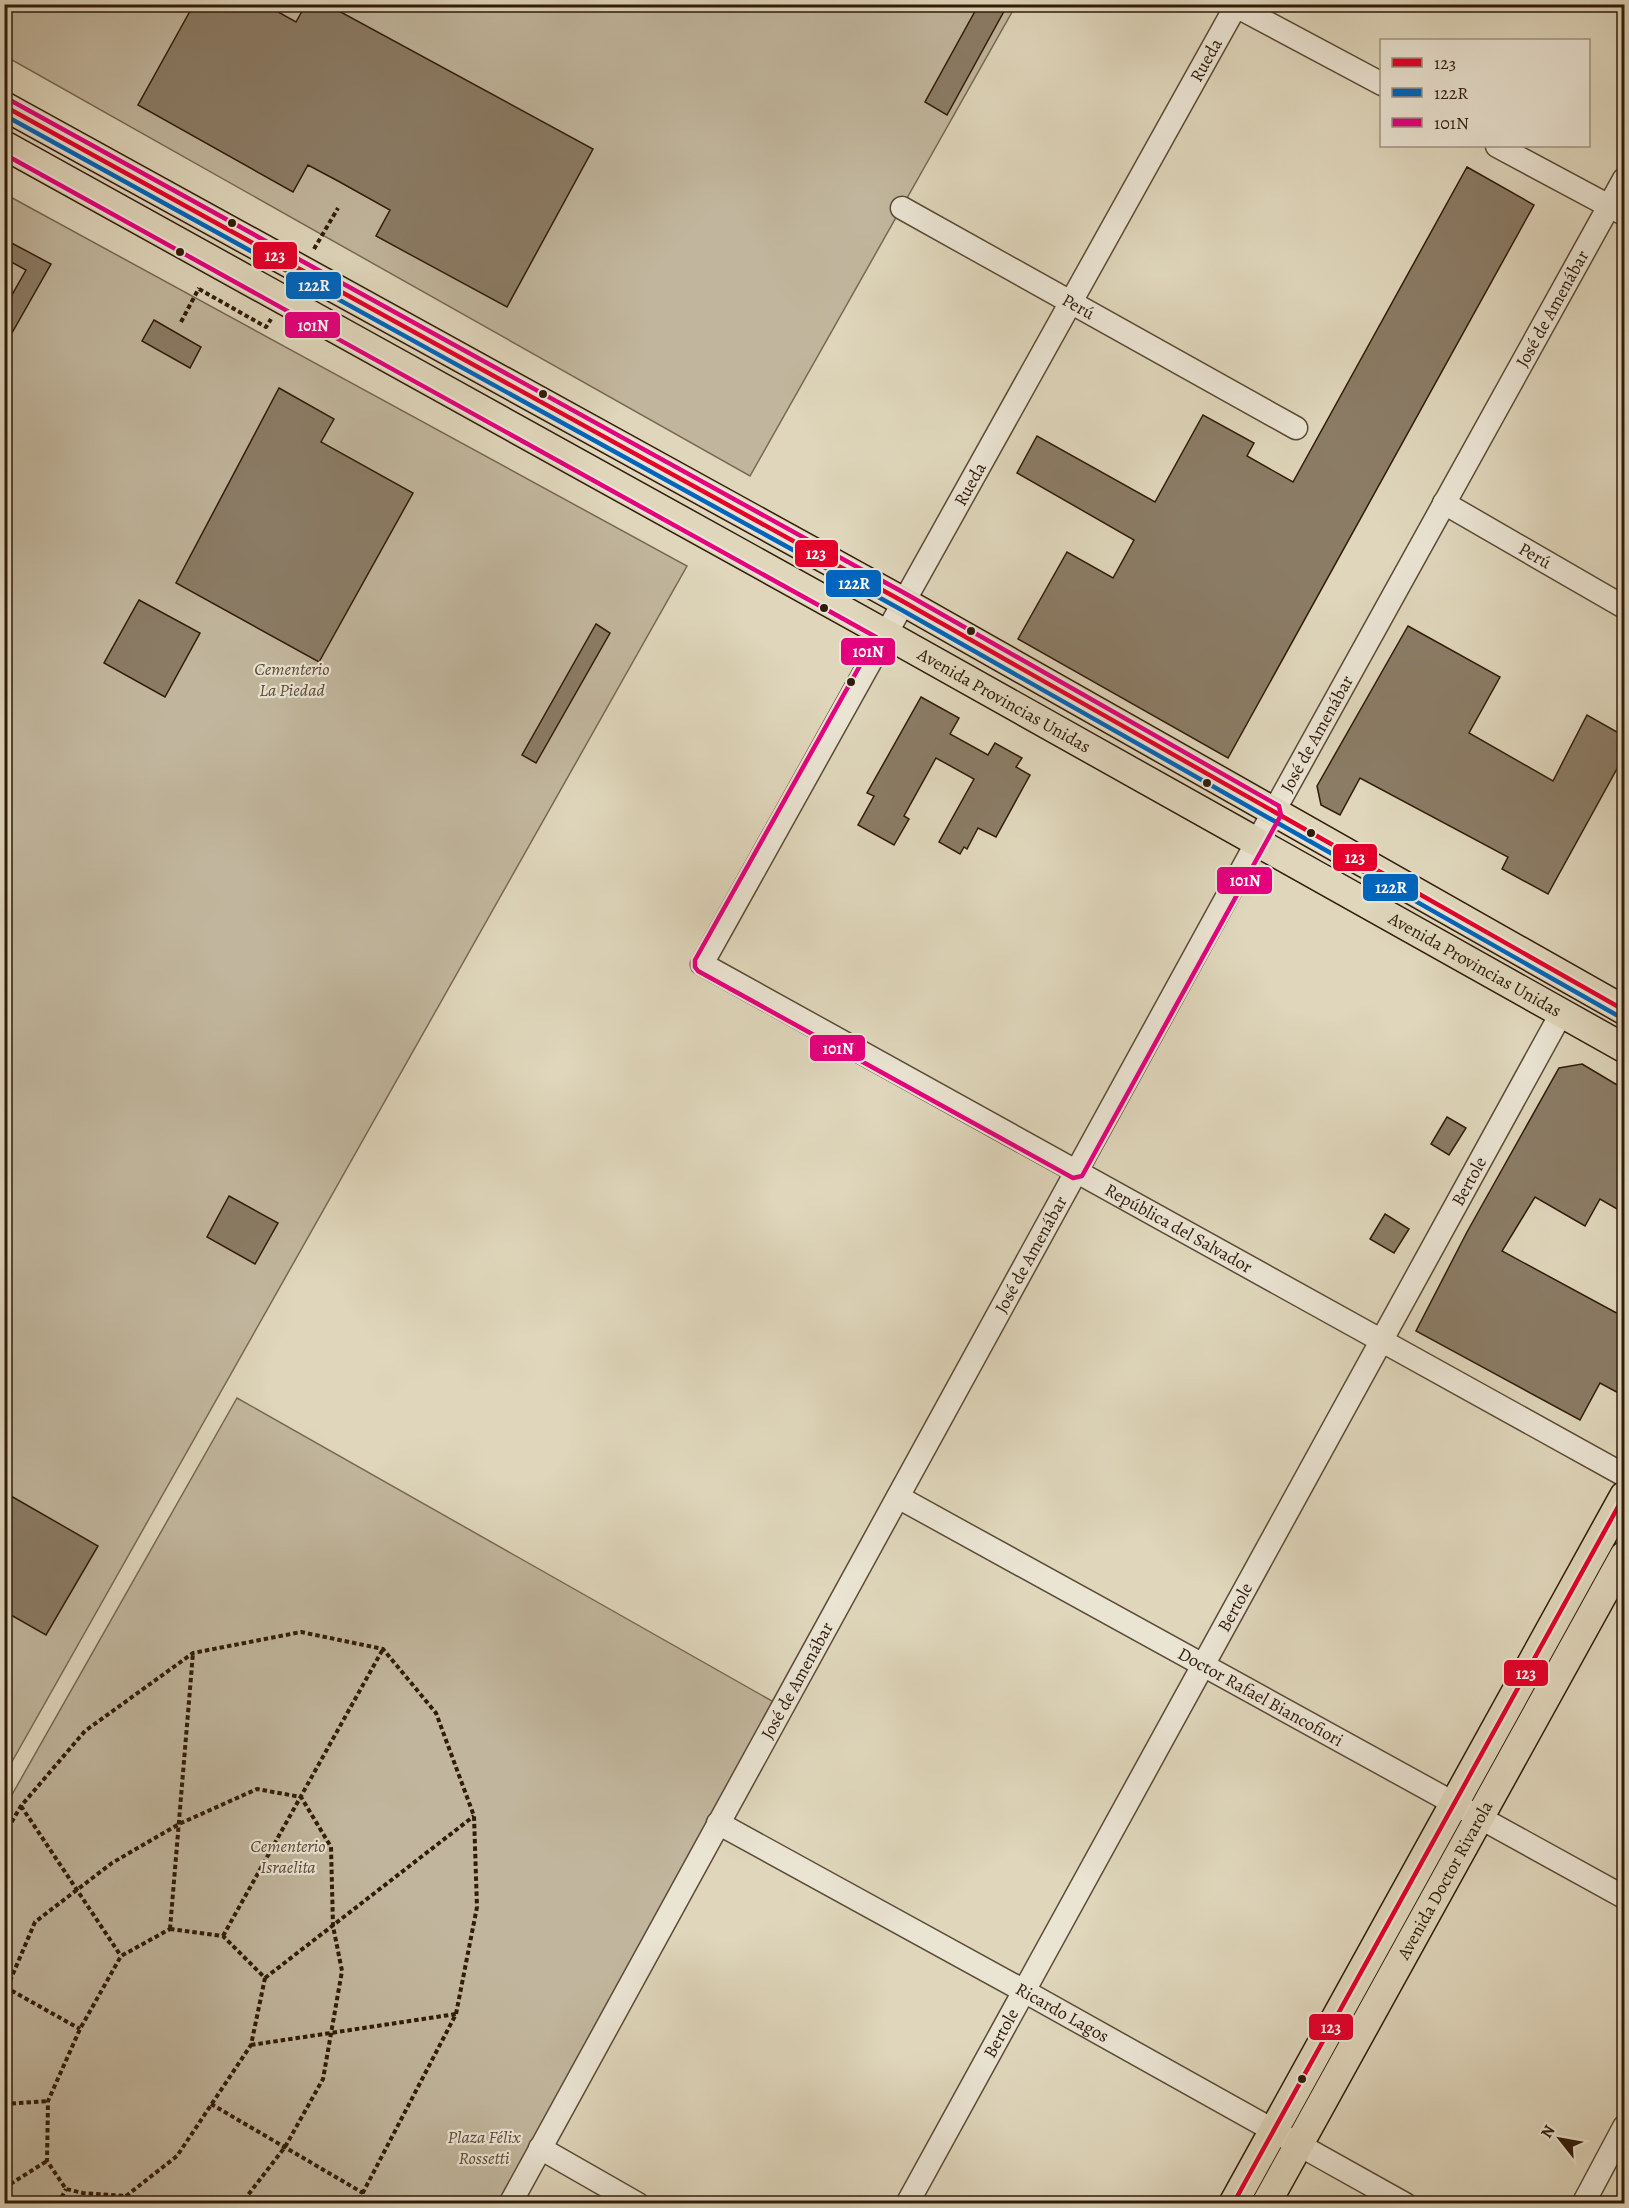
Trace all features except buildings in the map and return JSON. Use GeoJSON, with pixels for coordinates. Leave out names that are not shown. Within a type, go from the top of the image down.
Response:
{"type":"FeatureCollection","features":[{"type":"Feature","properties":{"kind":"main road","name":"Avenida Provincias Unidas"},"geometry":{"type":"LineString","coordinates":[[4,106],[904,602],[1624,1010]]}},
{"type":"Feature","properties":{"kind":"main road","name":"Avenida Provincias Unidas"},"geometry":{"type":"LineString","coordinates":[[4,145],[886,634],[1624,1048]]}},
{"type":"Feature","properties":{"kind":"main road","name":"Avenida Doctor Rivarola"},"geometry":{"type":"LineString","coordinates":[[1233,2204],[1624,1496]]}},
{"type":"Feature","properties":{"kind":"main road","name":"Avenida Doctor Rivarola"},"geometry":{"type":"LineString","coordinates":[[1266,2204],[1624,1556]]}},
{"type":"Feature","properties":{"kind":"street"},"geometry":{"type":"LineString","coordinates":[[1235,5],[1380,83]]}},
{"type":"Feature","properties":{"kind":"street","name":"Rueda"},"geometry":{"type":"LineString","coordinates":[[702,963],[1235,5]]}},
{"type":"Feature","properties":{"kind":"street"},"geometry":{"type":"LineString","coordinates":[[1499,147],[1617,210]]}},
{"type":"Feature","properties":{"kind":"street","name":"José de Amenábar"},"geometry":{"type":"LineString","coordinates":[[510,2204],[1444,503],[1617,210],[1624,179]]}},
{"type":"Feature","properties":{"kind":"street","name":"Perú"},"geometry":{"type":"LineString","coordinates":[[902,208],[1296,428]]}},
{"type":"Feature","properties":{"kind":"street","name":"Perú"},"geometry":{"type":"LineString","coordinates":[[1444,503],[1624,607]]}},
{"type":"Feature","properties":{"kind":"street","name":"República del Salvador"},"geometry":{"type":"LineString","coordinates":[[702,963],[1624,1475]]}},
{"type":"Feature","properties":{"kind":"street","name":"Bertole"},"geometry":{"type":"LineString","coordinates":[[907,2204],[1562,1012]]}},
{"type":"Feature","properties":{"kind":"street","name":"Doctor Rafael Biancofiori"},"geometry":{"type":"LineString","coordinates":[[898,1497],[1624,1897]]}},
{"type":"Feature","properties":{"kind":"street","name":"Ricardo Lagos"},"geometry":{"type":"LineString","coordinates":[[718,1823],[1405,2204]]}},
{"type":"Feature","properties":{"kind":"street"},"geometry":{"type":"LineString","coordinates":[[1583,2204],[1624,2127]]}},
{"type":"Feature","properties":{"kind":"street"},"geometry":{"type":"LineString","coordinates":[[540,2148],[638,2204]]}},
{"type":"Feature","properties":{"kind":"path"},"geometry":{"type":"LineString","coordinates":[[328,224],[338,208]]}},
{"type":"Feature","properties":{"kind":"path"},"geometry":{"type":"LineString","coordinates":[[181,322],[214,261]]}},
{"type":"Feature","properties":{"kind":"path"},"geometry":{"type":"LineString","coordinates":[[4,1835],[21,1806],[85,1731],[193,1653],[302,1632],[383,1649],[436,1713],[474,1816],[477,1907],[456,2014],[357,2204]]}},
{"type":"Feature","properties":{"kind":"path"},"geometry":{"type":"LineString","coordinates":[[223,1936],[383,1649]]}},
{"type":"Feature","properties":{"kind":"path"},"geometry":{"type":"LineString","coordinates":[[170,1929],[193,1653]]}},
{"type":"Feature","properties":{"kind":"path"},"geometry":{"type":"LineString","coordinates":[[4,1995],[5,1988],[35,1922],[112,1863],[179,1824],[257,1789],[301,1797],[331,1847],[333,1926],[342,1971],[323,2079],[285,2147],[241,2204]]}},
{"type":"Feature","properties":{"kind":"path"},"geometry":{"type":"LineString","coordinates":[[21,1806],[121,1956]]}},
{"type":"Feature","properties":{"kind":"path"},"geometry":{"type":"LineString","coordinates":[[265,1978],[223,1936],[170,1929],[121,1956],[80,2029],[48,2101],[47,2161],[66,2189],[83,2193],[126,2196],[177,2156],[250,2045],[265,1978],[474,1816]]}},
{"type":"Feature","properties":{"kind":"path"},"geometry":{"type":"LineString","coordinates":[[5,1988],[80,2029]]}},
{"type":"Feature","properties":{"kind":"path"},"geometry":{"type":"LineString","coordinates":[[250,2045],[456,2014]]}},
{"type":"Feature","properties":{"kind":"path"},"geometry":{"type":"LineString","coordinates":[[4,2104],[48,2101]]}},
{"type":"Feature","properties":{"kind":"path"},"geometry":{"type":"LineString","coordinates":[[211,2104],[363,2193]]}},
{"type":"Feature","properties":{"kind":"path"},"geometry":{"type":"LineString","coordinates":[[4,2187],[47,2161]]}},
{"type":"Feature","properties":{"kind":"path"},"geometry":{"type":"LineString","coordinates":[[58,2204],[66,2189]]}},
{"type":"Feature","properties":{"kind":"path"},"geometry":{"type":"LineString","coordinates":[[126,2196],[130,2204]]}},
{"type":"Feature","properties":{"kind":"green space"},"geometry":{"type":"Polygon","coordinates":[[[5,5],[1016,5],[750,476],[5,56],[5,5]]]}},
{"type":"Feature","properties":{"kind":"green space","name":"Cementerio La Piedad"},"geometry":{"type":"Polygon","coordinates":[[[5,194],[687,566],[5,1774],[5,194]]]}},
{"type":"Feature","properties":{"kind":"green space","name":"Cementerio Israelita"},"geometry":{"type":"Polygon","coordinates":[[[237,1398],[779,1705],[504,2203],[5,2204],[5,1807],[237,1398]]]}},
{"type":"Feature","properties":{"kind":"transit line","name":"101N"},"geometry":{"type":"LineString","coordinates":[[4,154],[876,637],[695,960],[695,967],[698,971],[1073,1178],[1082,1176],[1281,815],[1279,806],[908,595],[8,99]]}},
{"type":"Feature","properties":{"kind":"transit line","name":"123"},"geometry":{"type":"LineString","coordinates":[[4,106],[904,602],[1624,1010]]}},
{"type":"Feature","properties":{"kind":"transit line","name":"122R"},"geometry":{"type":"LineString","coordinates":[[4,115],[900,609],[1620,1017]]}},
{"type":"Feature","properties":{"kind":"transit line","name":"123"},"geometry":{"type":"LineString","coordinates":[[1233,2204],[1624,1496]]}},
{"type":"Feature","properties":{"kind":"park label","name":"Plaza Félix Rossetti"},"geometry":{"type":"Point","coordinates":[484,2147]}}]}
